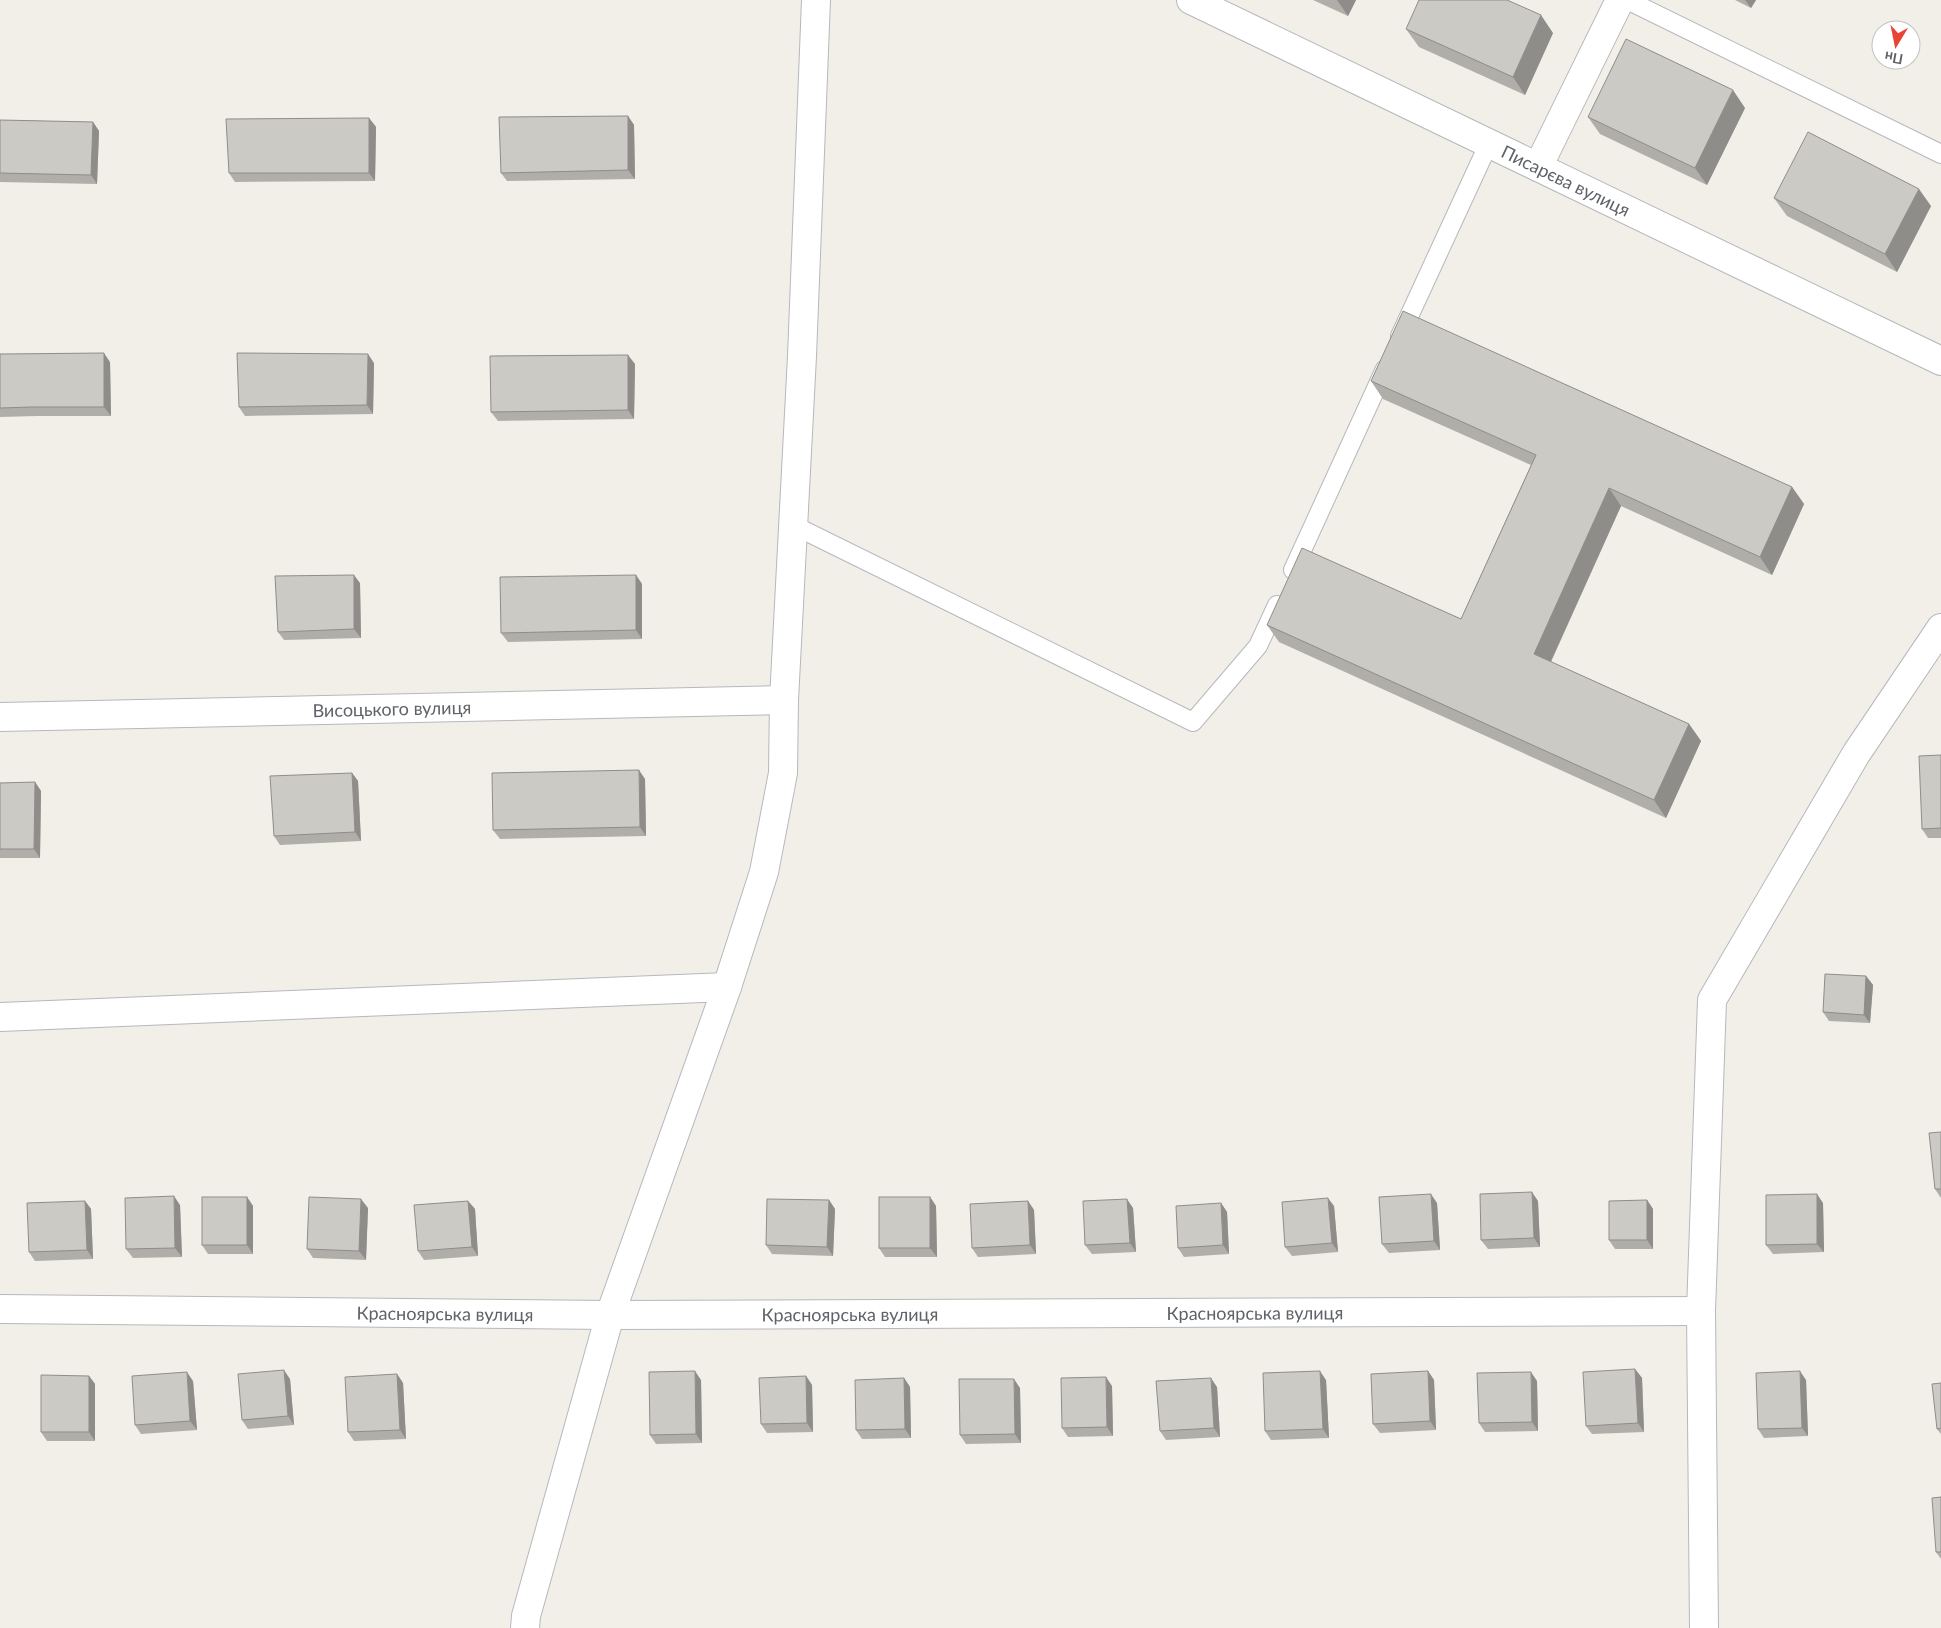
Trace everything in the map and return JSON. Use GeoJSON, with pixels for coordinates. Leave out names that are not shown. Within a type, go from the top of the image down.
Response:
{"type":"FeatureCollection","features":[{"type":"Feature","properties":{"kind":"street"},"geometry":{"type":"LineString","coordinates":[[524,1628],[610,1315],[727,987],[764,872],[783,773],[784,700],[816,0]]}},
{"type":"Feature","properties":{"kind":"street","name":"Писарєва вулиця"},"geometry":{"type":"LineString","coordinates":[[1191,0],[1941,361]]}},
{"type":"Feature","properties":{"kind":"street"},"geometry":{"type":"LineString","coordinates":[[1538,167],[1620,0]]}},
{"type":"Feature","properties":{"kind":"street"},"geometry":{"type":"LineString","coordinates":[[1704,1628],[1701,1311],[1712,1000],[1856,754],[1941,628]]}},
{"type":"Feature","properties":{"kind":"street","name":"Висоцького вулиця"},"geometry":{"type":"LineString","coordinates":[[0,717],[784,700]]}},
{"type":"Feature","properties":{"kind":"street"},"geometry":{"type":"LineString","coordinates":[[0,1017],[727,987]]}},
{"type":"Feature","properties":{"kind":"street","name":"Красноярська вулиця"},"geometry":{"type":"LineString","coordinates":[[0,1309],[610,1315],[1701,1311]]}},
{"type":"Feature","properties":{"kind":"lane"},"geometry":{"type":"LineString","coordinates":[[1627,0],[1941,154]]}},
{"type":"Feature","properties":{"kind":"lane"},"geometry":{"type":"LineString","coordinates":[[793,525],[1193,722],[1258,646],[1489,143]]}},
{"type":"Feature","properties":{"kind":"building"},"geometry":{"type":"Polygon","coordinates":[[[1419,0],[1507,0],[1541,15],[1513,77],[1406,29],[1419,0]]]}},
{"type":"Feature","properties":{"kind":"building"},"geometry":{"type":"Polygon","coordinates":[[[1626,39],[1733,90],[1695,168],[1588,117],[1626,39]]]}},
{"type":"Feature","properties":{"kind":"building"},"geometry":{"type":"Polygon","coordinates":[[[628,116],[628,170],[501,173],[499,117],[628,116]]]}},
{"type":"Feature","properties":{"kind":"building"},"geometry":{"type":"Polygon","coordinates":[[[369,118],[369,173],[229,173],[226,119],[369,118]]]}},
{"type":"Feature","properties":{"kind":"building"},"geometry":{"type":"Polygon","coordinates":[[[0,120],[93,122],[91,175],[0,173],[0,120]]]}},
{"type":"Feature","properties":{"kind":"building"},"geometry":{"type":"Polygon","coordinates":[[[1808,132],[1919,189],[1885,254],[1774,198],[1808,132]]]}},
{"type":"Feature","properties":{"kind":"building"},"geometry":{"type":"Polygon","coordinates":[[[1403,311],[1792,487],[1760,557],[1609,488],[1534,654],[1689,724],[1654,800],[1267,625],[1302,548],[1461,619],[1536,455],[1371,381],[1403,311]]]}},
{"type":"Feature","properties":{"kind":"building"},"geometry":{"type":"Polygon","coordinates":[[[104,353],[104,407],[0,408],[0,354],[104,353]]]}},
{"type":"Feature","properties":{"kind":"building"},"geometry":{"type":"Polygon","coordinates":[[[237,353],[368,354],[367,405],[239,407],[237,353]]]}},
{"type":"Feature","properties":{"kind":"building"},"geometry":{"type":"Polygon","coordinates":[[[628,355],[628,410],[491,412],[490,356],[628,355]]]}},
{"type":"Feature","properties":{"kind":"building"},"geometry":{"type":"Polygon","coordinates":[[[354,575],[354,629],[278,632],[275,576],[354,575]]]}},
{"type":"Feature","properties":{"kind":"building"},"geometry":{"type":"Polygon","coordinates":[[[636,575],[636,630],[501,633],[500,577],[636,575]]]}},
{"type":"Feature","properties":{"kind":"building"},"geometry":{"type":"Polygon","coordinates":[[[1941,755],[1941,828],[1922,829],[1919,756],[1941,755]]]}},
{"type":"Feature","properties":{"kind":"building"},"geometry":{"type":"Polygon","coordinates":[[[639,770],[640,827],[493,830],[492,773],[639,770]]]}},
{"type":"Feature","properties":{"kind":"building"},"geometry":{"type":"Polygon","coordinates":[[[352,773],[355,832],[274,836],[270,776],[352,773]]]}},
{"type":"Feature","properties":{"kind":"building"},"geometry":{"type":"Polygon","coordinates":[[[35,782],[34,849],[0,849],[0,783],[35,782]]]}},
{"type":"Feature","properties":{"kind":"building"},"geometry":{"type":"Polygon","coordinates":[[[1825,974],[1866,976],[1864,1015],[1823,1012],[1825,974]]]}},
{"type":"Feature","properties":{"kind":"building"},"geometry":{"type":"Polygon","coordinates":[[[1941,1132],[1941,1189],[1935,1189],[1929,1133],[1941,1132]]]}},
{"type":"Feature","properties":{"kind":"building"},"geometry":{"type":"Polygon","coordinates":[[[1532,1192],[1534,1238],[1481,1240],[1480,1194],[1532,1192]]]}},
{"type":"Feature","properties":{"kind":"building"},"geometry":{"type":"Polygon","coordinates":[[[1431,1194],[1434,1241],[1382,1244],[1379,1197],[1431,1194]]]}},
{"type":"Feature","properties":{"kind":"building"},"geometry":{"type":"Polygon","coordinates":[[[1817,1194],[1817,1244],[1766,1245],[1766,1195],[1817,1194]]]}},
{"type":"Feature","properties":{"kind":"building"},"geometry":{"type":"Polygon","coordinates":[[[174,1196],[175,1248],[126,1249],[125,1198],[174,1196]]]}},
{"type":"Feature","properties":{"kind":"building"},"geometry":{"type":"Polygon","coordinates":[[[202,1197],[247,1197],[247,1245],[202,1245],[202,1197]]]}},
{"type":"Feature","properties":{"kind":"building"},"geometry":{"type":"Polygon","coordinates":[[[309,1197],[361,1199],[359,1251],[307,1249],[309,1197]]]}},
{"type":"Feature","properties":{"kind":"building"},"geometry":{"type":"Polygon","coordinates":[[[879,1197],[930,1197],[930,1248],[879,1248],[879,1197]]]}},
{"type":"Feature","properties":{"kind":"building"},"geometry":{"type":"Polygon","coordinates":[[[1328,1198],[1332,1243],[1285,1247],[1282,1202],[1328,1198]]]}},
{"type":"Feature","properties":{"kind":"building"},"geometry":{"type":"Polygon","coordinates":[[[767,1199],[829,1200],[827,1247],[766,1245],[767,1199]]]}},
{"type":"Feature","properties":{"kind":"building"},"geometry":{"type":"Polygon","coordinates":[[[1127,1199],[1130,1243],[1085,1245],[1083,1201],[1127,1199]]]}},
{"type":"Feature","properties":{"kind":"building"},"geometry":{"type":"Polygon","coordinates":[[[1647,1200],[1647,1240],[1609,1240],[1609,1201],[1647,1200]]]}},
{"type":"Feature","properties":{"kind":"building"},"geometry":{"type":"Polygon","coordinates":[[[85,1201],[87,1250],[29,1252],[27,1203],[85,1201]]]}},
{"type":"Feature","properties":{"kind":"building"},"geometry":{"type":"Polygon","coordinates":[[[468,1201],[472,1247],[418,1251],[414,1205],[468,1201]]]}},
{"type":"Feature","properties":{"kind":"building"},"geometry":{"type":"Polygon","coordinates":[[[1028,1201],[1030,1245],[972,1248],[970,1204],[1028,1201]]]}},
{"type":"Feature","properties":{"kind":"building"},"geometry":{"type":"Polygon","coordinates":[[[1221,1203],[1223,1245],[1178,1248],[1176,1206],[1221,1203]]]}},
{"type":"Feature","properties":{"kind":"building"},"geometry":{"type":"Polygon","coordinates":[[[1635,1369],[1638,1423],[1586,1426],[1583,1372],[1635,1369]]]}},
{"type":"Feature","properties":{"kind":"building"},"geometry":{"type":"Polygon","coordinates":[[[284,1370],[288,1416],[242,1420],[238,1374],[284,1370]]]}},
{"type":"Feature","properties":{"kind":"building"},"geometry":{"type":"Polygon","coordinates":[[[695,1371],[696,1434],[650,1435],[649,1372],[695,1371]]]}},
{"type":"Feature","properties":{"kind":"building"},"geometry":{"type":"Polygon","coordinates":[[[1320,1371],[1323,1429],[1265,1431],[1263,1373],[1320,1371]]]}},
{"type":"Feature","properties":{"kind":"building"},"geometry":{"type":"Polygon","coordinates":[[[1428,1371],[1430,1421],[1373,1424],[1371,1374],[1428,1371]]]}},
{"type":"Feature","properties":{"kind":"building"},"geometry":{"type":"Polygon","coordinates":[[[1800,1371],[1802,1428],[1758,1429],[1756,1373],[1800,1371]]]}},
{"type":"Feature","properties":{"kind":"building"},"geometry":{"type":"Polygon","coordinates":[[[187,1372],[190,1421],[135,1425],[132,1376],[187,1372]]]}},
{"type":"Feature","properties":{"kind":"building"},"geometry":{"type":"Polygon","coordinates":[[[1531,1372],[1532,1422],[1479,1423],[1477,1373],[1531,1372]]]}},
{"type":"Feature","properties":{"kind":"building"},"geometry":{"type":"Polygon","coordinates":[[[397,1374],[400,1430],[348,1432],[345,1377],[397,1374]]]}},
{"type":"Feature","properties":{"kind":"building"},"geometry":{"type":"Polygon","coordinates":[[[41,1375],[89,1376],[89,1432],[41,1432],[41,1375]]]}},
{"type":"Feature","properties":{"kind":"building"},"geometry":{"type":"Polygon","coordinates":[[[806,1376],[807,1423],[761,1424],[759,1378],[806,1376]]]}},
{"type":"Feature","properties":{"kind":"building"},"geometry":{"type":"Polygon","coordinates":[[[1106,1377],[1107,1427],[1062,1428],[1061,1378],[1106,1377]]]}},
{"type":"Feature","properties":{"kind":"building"},"geometry":{"type":"Polygon","coordinates":[[[904,1378],[905,1429],[856,1430],[855,1380],[904,1378]]]}},
{"type":"Feature","properties":{"kind":"building"},"geometry":{"type":"Polygon","coordinates":[[[1211,1378],[1214,1428],[1160,1431],[1156,1381],[1211,1378]]]}},
{"type":"Feature","properties":{"kind":"building"},"geometry":{"type":"Polygon","coordinates":[[[959,1379],[1014,1379],[1015,1434],[960,1435],[959,1379]]]}},
{"type":"Feature","properties":{"kind":"building"},"geometry":{"type":"Polygon","coordinates":[[[1941,1383],[1941,1428],[1937,1429],[1932,1384],[1941,1383]]]}},
{"type":"Feature","properties":{"kind":"building"},"geometry":{"type":"Polygon","coordinates":[[[1941,1497],[1941,1552],[1936,1552],[1932,1498],[1941,1497]]]}}]}
